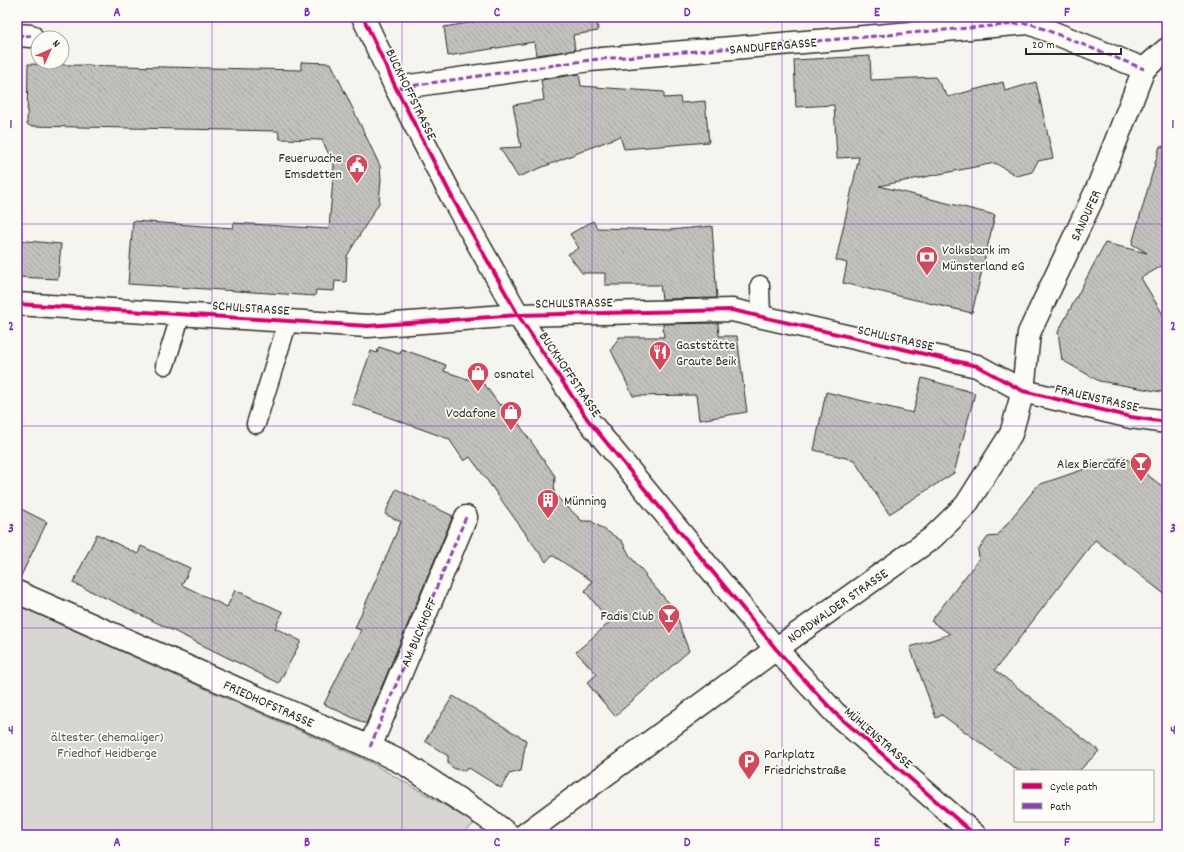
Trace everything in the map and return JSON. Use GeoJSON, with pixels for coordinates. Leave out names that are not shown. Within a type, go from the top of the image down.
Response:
{"type":"FeatureCollection","features":[{"type":"Feature","properties":{"kind":"street","name":"BUCKHOFFSTRASSE"},"geometry":{"type":"LineString","coordinates":[[364,17],[396,88],[454,201],[518,315],[588,420],[776,648]]}},
{"type":"Feature","properties":{"kind":"street","name":"SANDUFERGASSE"},"geometry":{"type":"LineString","coordinates":[[396,88],[590,60],[1028,23],[1144,69]]}},
{"type":"Feature","properties":{"kind":"street","name":"SANDUFER"},"geometry":{"type":"LineString","coordinates":[[1024,391],[1029,333],[1098,187],[1144,69],[1167,49]]}},
{"type":"Feature","properties":{"kind":"street","name":"SCHULSTRASSE"},"geometry":{"type":"LineString","coordinates":[[17,304],[368,326],[518,315],[732,310],[977,366],[1024,391]]}},
{"type":"Feature","properties":{"kind":"street","name":"FRAUENSTRASSE"},"geometry":{"type":"LineString","coordinates":[[1024,391],[1131,417],[1167,422]]}},
{"type":"Feature","properties":{"kind":"street","name":"NORDWALDER STRASSE"},"geometry":{"type":"LineString","coordinates":[[524,835],[776,648],[932,538],[966,505],[1011,434],[1024,391]]}},
{"type":"Feature","properties":{"kind":"street","name":"AM BUCKHOFF"},"geometry":{"type":"LineString","coordinates":[[370,747],[466,517]]}},
{"type":"Feature","properties":{"kind":"street","name":"FRIEDHOFSTRASSE"},"geometry":{"type":"LineString","coordinates":[[17,592],[370,747],[405,764],[486,816],[509,835]]}},
{"type":"Feature","properties":{"kind":"street","name":"MÜHLENSTRASSE"},"geometry":{"type":"LineString","coordinates":[[776,648],[836,713],[975,835]]}},
{"type":"Feature","properties":{"kind":"lane"},"geometry":{"type":"LineString","coordinates":[[760,285],[761,317]]}},
{"type":"Feature","properties":{"kind":"lane"},"geometry":{"type":"LineString","coordinates":[[165,365],[181,314]]}},
{"type":"Feature","properties":{"kind":"lane"},"geometry":{"type":"LineString","coordinates":[[256,424],[288,321]]}},
{"type":"Feature","properties":{"kind":"green space","name":"ältester (ehemaliger) Friedhof Heidberge"},"geometry":{"type":"Polygon","coordinates":[[[17,605],[370,762],[475,823],[461,835],[17,835],[17,605]]]}},
{"type":"Feature","properties":{"kind":"building"},"geometry":{"type":"Polygon","coordinates":[[[503,17],[597,17],[598,31],[573,35],[575,50],[536,55],[534,42],[448,56],[444,27],[503,17]]]}},
{"type":"Feature","properties":{"kind":"building"},"geometry":{"type":"Polygon","coordinates":[[[870,56],[871,80],[935,77],[948,97],[1003,82],[1005,91],[1036,82],[1053,158],[1038,161],[1032,172],[1017,176],[995,163],[879,186],[995,215],[972,313],[843,283],[847,263],[836,260],[859,157],[837,158],[834,105],[796,107],[794,60],[870,56]]]}},
{"type":"Feature","properties":{"kind":"building","name":"Feuerwache Emsdetten"},"geometry":{"type":"Polygon","coordinates":[[[301,62],[331,63],[380,166],[381,179],[379,203],[347,256],[346,282],[335,281],[334,291],[316,290],[315,296],[128,284],[133,221],[233,228],[234,223],[329,229],[334,165],[322,140],[280,139],[278,131],[30,126],[27,124],[28,64],[30,64],[30,70],[70,70],[70,65],[301,70],[301,62]]]}},
{"type":"Feature","properties":{"kind":"building"},"geometry":{"type":"Polygon","coordinates":[[[579,74],[581,86],[664,92],[664,98],[680,97],[681,103],[705,101],[709,142],[624,149],[620,136],[518,177],[500,148],[521,147],[513,105],[544,100],[541,80],[579,74]]]}},
{"type":"Feature","properties":{"kind":"building"},"geometry":{"type":"Polygon","coordinates":[[[1160,146],[1167,147],[1167,265],[1165,264],[1141,278],[1167,321],[1167,393],[1099,381],[1062,360],[1058,332],[1105,243],[1147,253],[1132,244],[1160,146]]]}},
{"type":"Feature","properties":{"kind":"building"},"geometry":{"type":"Polygon","coordinates":[[[593,221],[597,228],[670,230],[712,226],[717,298],[662,299],[660,285],[605,285],[605,273],[582,273],[568,254],[579,248],[570,234],[593,221]]]}},
{"type":"Feature","properties":{"kind":"building"},"geometry":{"type":"Polygon","coordinates":[[[17,240],[61,244],[58,279],[17,277],[17,240]]]}},
{"type":"Feature","properties":{"kind":"building"},"geometry":{"type":"Polygon","coordinates":[[[718,323],[719,336],[737,336],[747,412],[699,420],[696,395],[633,396],[611,350],[619,337],[664,337],[663,324],[718,323]]]}},
{"type":"Feature","properties":{"kind":"building"},"geometry":{"type":"Polygon","coordinates":[[[379,347],[400,354],[401,349],[433,360],[446,365],[444,371],[485,385],[500,406],[502,404],[511,415],[512,414],[555,476],[554,494],[582,521],[591,521],[622,541],[630,556],[646,575],[645,576],[676,611],[689,651],[615,716],[587,683],[597,674],[576,652],[610,622],[585,591],[592,581],[552,555],[546,562],[470,457],[464,461],[449,439],[352,404],[371,351],[377,353],[379,347]]]}},
{"type":"Feature","properties":{"kind":"building"},"geometry":{"type":"Polygon","coordinates":[[[922,378],[975,393],[954,473],[889,514],[854,460],[814,450],[826,392],[913,413],[922,378]]]}},
{"type":"Feature","properties":{"kind":"building"},"geometry":{"type":"Polygon","coordinates":[[[1123,456],[1167,490],[1167,596],[1095,540],[995,670],[1099,751],[1080,770],[1018,770],[942,715],[936,718],[910,647],[950,634],[931,621],[979,559],[978,550],[988,537],[997,536],[1038,485],[1123,456]]]}},
{"type":"Feature","properties":{"kind":"building"},"geometry":{"type":"Polygon","coordinates":[[[396,489],[453,516],[366,724],[324,704],[361,630],[355,628],[401,522],[385,514],[396,489]]]}},
{"type":"Feature","properties":{"kind":"building"},"geometry":{"type":"Polygon","coordinates":[[[17,507],[47,522],[19,580],[17,580],[17,507]]]}},
{"type":"Feature","properties":{"kind":"building"},"geometry":{"type":"Polygon","coordinates":[[[97,534],[138,554],[141,546],[190,568],[182,585],[227,607],[235,590],[283,612],[275,628],[301,641],[279,683],[73,583],[97,534]]]}},
{"type":"Feature","properties":{"kind":"building"},"geometry":{"type":"Polygon","coordinates":[[[453,696],[526,740],[521,771],[509,774],[501,788],[469,768],[464,771],[455,769],[448,764],[448,756],[425,741],[453,696]]]}},
{"type":"Feature","properties":{"kind":"marked path"},"geometry":{"type":"LineString","coordinates":[[396,88],[590,60],[1029,23],[1144,69]]}},
{"type":"Feature","properties":{"kind":"marked path"},"geometry":{"type":"LineString","coordinates":[[17,35],[30,36]]}},
{"type":"Feature","properties":{"kind":"marked path"},"geometry":{"type":"LineString","coordinates":[[370,747],[466,517]]}},
{"type":"Feature","properties":{"kind":"cycle path"},"geometry":{"type":"LineString","coordinates":[[363,17],[396,88],[454,201],[518,315],[588,420],[776,649],[835,713],[975,835]]}},
{"type":"Feature","properties":{"kind":"cycle path"},"geometry":{"type":"LineString","coordinates":[[17,304],[368,326],[518,315],[732,310],[977,366],[1023,391],[1131,417],[1167,422]]}},
{"type":"Feature","properties":{"kind":"place","name":"Feuerwache Emsdetten"},"geometry":{"type":"Point","coordinates":[357,184]}},
{"type":"Feature","properties":{"kind":"place","name":"Volksbank im Münsterland eG"},"geometry":{"type":"Point","coordinates":[927,276]}},
{"type":"Feature","properties":{"kind":"place","name":"Gaststätte Graute Beik"},"geometry":{"type":"Point","coordinates":[660,372]}},
{"type":"Feature","properties":{"kind":"place","name":"osnatel"},"geometry":{"type":"Point","coordinates":[478,392]}},
{"type":"Feature","properties":{"kind":"place","name":"Vodafone"},"geometry":{"type":"Point","coordinates":[511,432]}},
{"type":"Feature","properties":{"kind":"place","name":"Alex Biercafé"},"geometry":{"type":"Point","coordinates":[1141,482]}},
{"type":"Feature","properties":{"kind":"place","name":"Münning"},"geometry":{"type":"Point","coordinates":[548,520]}},
{"type":"Feature","properties":{"kind":"place","name":"Fadis Club"},"geometry":{"type":"Point","coordinates":[669,634]}},
{"type":"Feature","properties":{"kind":"place","name":"Parkplatz Friedrichstraße"},"geometry":{"type":"Point","coordinates":[749,780]}}]}
